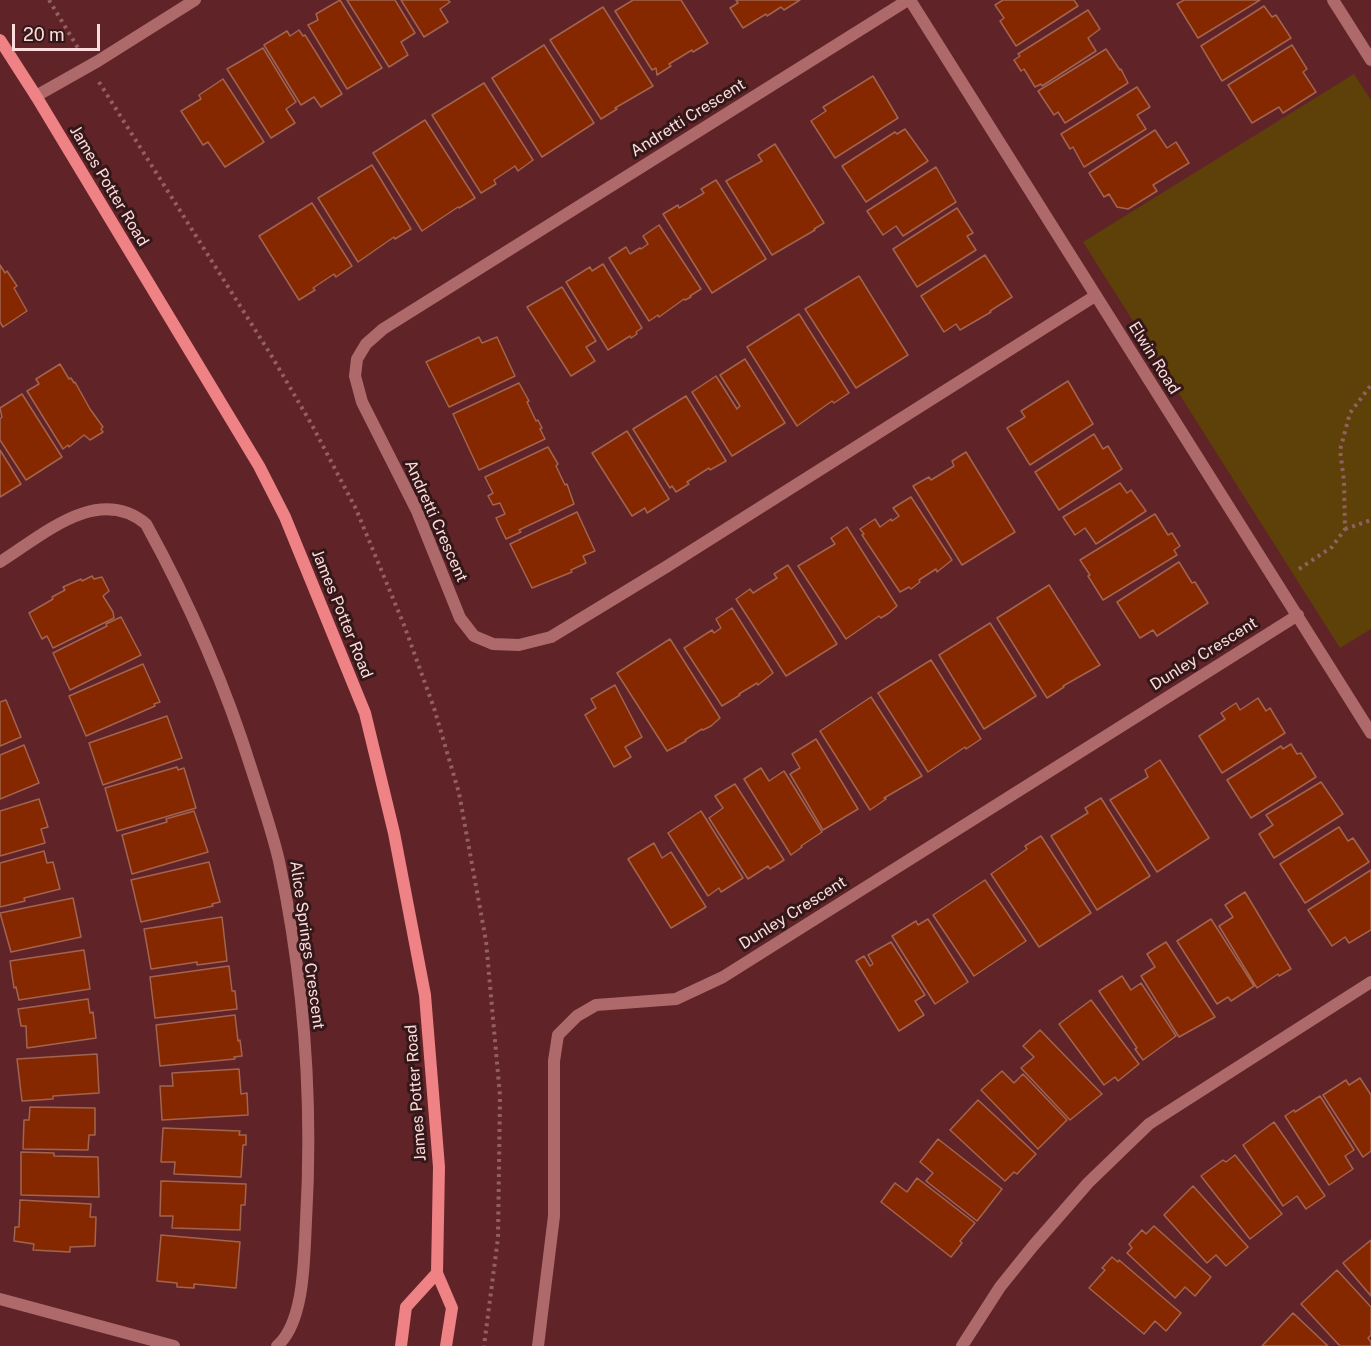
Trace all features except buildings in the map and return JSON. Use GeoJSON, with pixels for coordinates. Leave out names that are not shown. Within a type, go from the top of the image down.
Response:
{"type":"FeatureCollection","features":[{"type":"Feature","properties":{"kind":"main road","name":"James Potter Road"},"geometry":{"type":"LineString","coordinates":[[0,40],[259,466],[285,517],[365,713],[394,833],[425,995],[439,1167],[437,1273],[452,1308],[446,1346]]}},
{"type":"Feature","properties":{"kind":"main road"},"geometry":{"type":"LineString","coordinates":[[401,1346],[406,1306],[437,1273]]}},
{"type":"Feature","properties":{"kind":"street"},"geometry":{"type":"LineString","coordinates":[[36,96],[98,61],[195,0]]}},
{"type":"Feature","properties":{"kind":"street","name":"Andretti Crescent"},"geometry":{"type":"LineString","coordinates":[[909,0],[383,329],[366,344],[357,359],[355,376],[362,402],[417,512],[460,618],[474,636],[493,644],[519,645],[551,637],[1095,296]]}},
{"type":"Feature","properties":{"kind":"street","name":"Elwin Road"},"geometry":{"type":"LineString","coordinates":[[909,0],[1371,733]]}},
{"type":"Feature","properties":{"kind":"street"},"geometry":{"type":"LineString","coordinates":[[1334,0],[1371,60]]}},
{"type":"Feature","properties":{"kind":"street","name":"Alice Springs Crescent"},"geometry":{"type":"LineString","coordinates":[[0,562],[69,518],[107,507],[135,515],[146,524],[190,609],[243,741],[278,858],[290,921],[305,1049],[309,1176],[303,1274],[293,1323],[285,1339],[277,1346]]}},
{"type":"Feature","properties":{"kind":"street","name":"Dunley Crescent"},"geometry":{"type":"LineString","coordinates":[[538,1346],[554,1216],[554,1061],[558,1035],[576,1016],[596,1005],[676,999],[723,977],[1298,615]]}},
{"type":"Feature","properties":{"kind":"street"},"geometry":{"type":"LineString","coordinates":[[962,1346],[1000,1287],[1033,1246],[1088,1183],[1149,1124],[1371,982]]}},
{"type":"Feature","properties":{"kind":"street"},"geometry":{"type":"LineString","coordinates":[[0,1299],[174,1346]]}},
{"type":"Feature","properties":{"kind":"path"},"geometry":{"type":"LineString","coordinates":[[48,0],[62,21]]}},
{"type":"Feature","properties":{"kind":"path"},"geometry":{"type":"LineString","coordinates":[[1345,529],[1344,481],[1340,450],[1350,413],[1371,385]]}},
{"type":"Feature","properties":{"kind":"path"},"geometry":{"type":"LineString","coordinates":[[1299,569],[1332,547],[1345,529],[1371,520]]}},
{"type":"Feature","properties":{"kind":"shaded area"},"geometry":{"type":"Polygon","coordinates":[[[1354,74],[1371,100],[1371,629],[1340,648],[1083,242],[1354,74]]]}}]}
